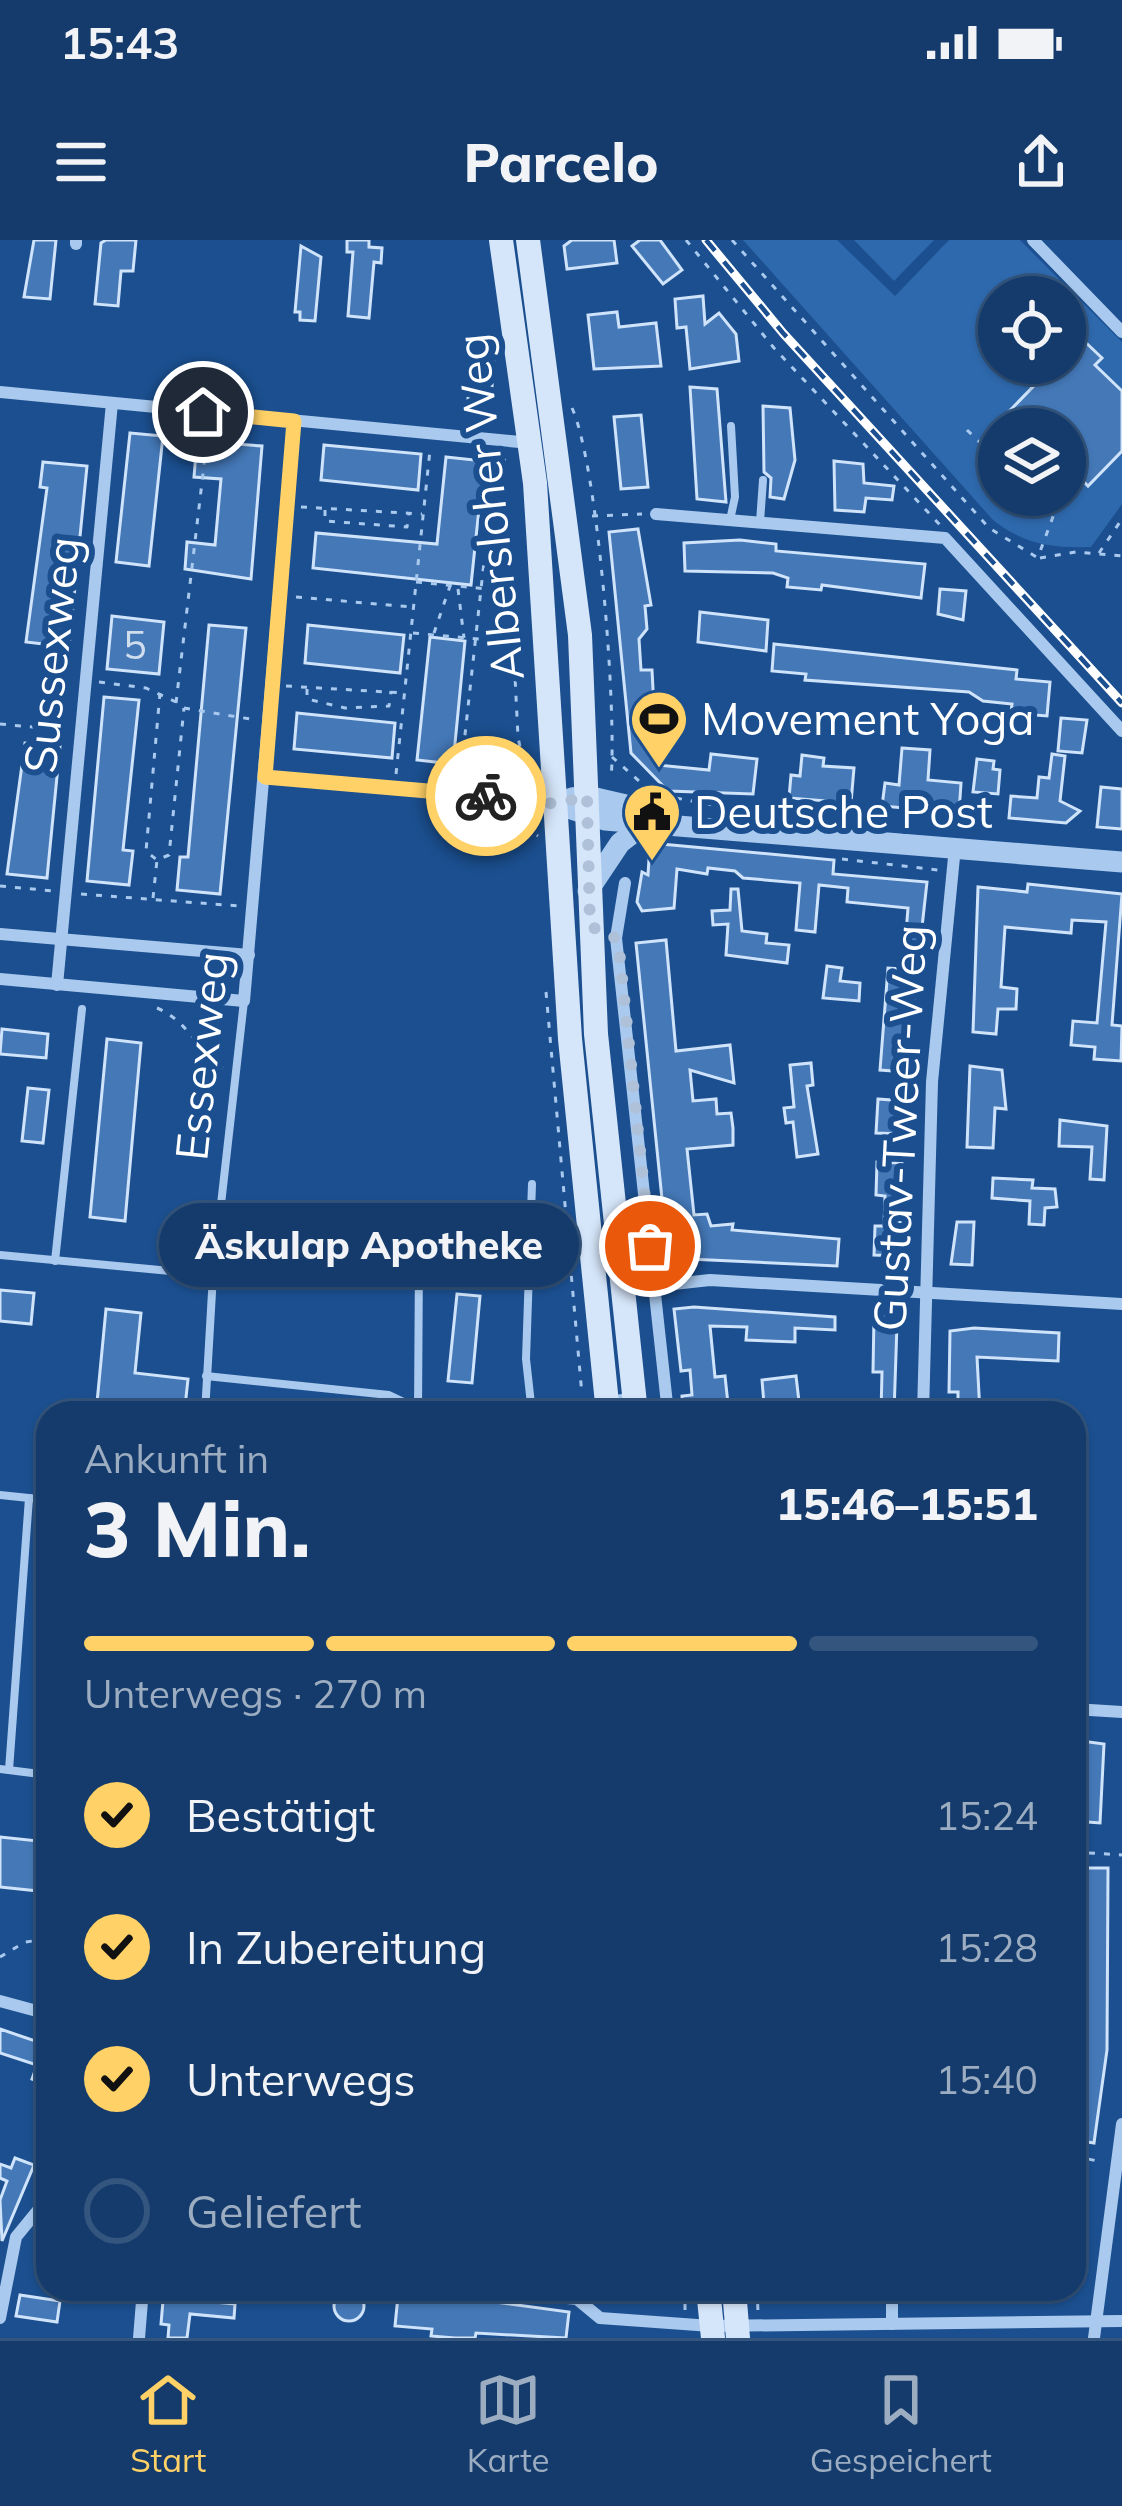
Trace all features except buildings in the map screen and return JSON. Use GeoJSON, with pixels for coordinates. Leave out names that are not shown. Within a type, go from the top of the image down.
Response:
{"type":"FeatureCollection","features":[{"type":"Feature","properties":{"kind":"main road","name":"Albersloher Weg"},"geometry":{"type":"LineString","coordinates":[[501,240],[531,443],[570,1039],[606,1401]]}},
{"type":"Feature","properties":{"kind":"main road","name":"Albersloher Weg"},"geometry":{"type":"LineString","coordinates":[[528,240],[580,635],[590,926],[636,1401]]}},
{"type":"Feature","properties":{"kind":"main road"},"geometry":{"type":"LineString","coordinates":[[713,2301],[725,2332]]}},
{"type":"Feature","properties":{"kind":"main road"},"geometry":{"type":"LineString","coordinates":[[725,2332],[731,2301]]}},
{"type":"Feature","properties":{"kind":"street"},"geometry":{"type":"LineString","coordinates":[[1033,240],[1116,317],[1122,332]]}},
{"type":"Feature","properties":{"kind":"street"},"geometry":{"type":"LineString","coordinates":[[0,392],[531,443]]}},
{"type":"Feature","properties":{"kind":"street","name":"Sussexweg"},"geometry":{"type":"LineString","coordinates":[[57,985],[112,404]]}},
{"type":"Feature","properties":{"kind":"street","name":"Essexweg"},"geometry":{"type":"LineString","coordinates":[[244,1000],[294,421]]}},
{"type":"Feature","properties":{"kind":"street"},"geometry":{"type":"LineString","coordinates":[[656,514],[945,538],[1122,731]]}},
{"type":"Feature","properties":{"kind":"street"},"geometry":{"type":"LineString","coordinates":[[265,777],[587,807],[712,825],[1122,862]]}},
{"type":"Feature","properties":{"kind":"street"},"geometry":{"type":"LineString","coordinates":[[587,807],[646,824],[712,825]]}},
{"type":"Feature","properties":{"kind":"street"},"geometry":{"type":"LineString","coordinates":[[588,892],[620,843],[646,824]]}},
{"type":"Feature","properties":{"kind":"street","name":"Gustav-Tweer-Weg"},"geometry":{"type":"LineString","coordinates":[[923,1401],[932,1082],[955,847]]}},
{"type":"Feature","properties":{"kind":"street"},"geometry":{"type":"LineString","coordinates":[[625,883],[616,938],[667,1401]]}},
{"type":"Feature","properties":{"kind":"street"},"geometry":{"type":"LineString","coordinates":[[590,926],[616,938]]}},
{"type":"Feature","properties":{"kind":"street"},"geometry":{"type":"LineString","coordinates":[[0,934],[249,955]]}},
{"type":"Feature","properties":{"kind":"street"},"geometry":{"type":"LineString","coordinates":[[0,979],[244,1000]]}},
{"type":"Feature","properties":{"kind":"street"},"geometry":{"type":"LineString","coordinates":[[655,1286],[710,1280],[1122,1304]]}},
{"type":"Feature","properties":{"kind":"street"},"geometry":{"type":"LineString","coordinates":[[1086,1710],[1122,1712]]}},
{"type":"Feature","properties":{"kind":"street"},"geometry":{"type":"LineString","coordinates":[[0,2001],[36,2011]]}},
{"type":"Feature","properties":{"kind":"street"},"geometry":{"type":"LineString","coordinates":[[1094,2338],[1122,2124]]}},
{"type":"Feature","properties":{"kind":"street"},"geometry":{"type":"LineString","coordinates":[[0,2318],[16,2237],[36,2213]]}},
{"type":"Feature","properties":{"kind":"street"},"geometry":{"type":"LineString","coordinates":[[139,2338],[142,2301]]}},
{"type":"Feature","properties":{"kind":"street"},"geometry":{"type":"LineString","coordinates":[[579,2301],[600,2318],[725,2332],[1122,2321]]}},
{"type":"Feature","properties":{"kind":"street"},"geometry":{"type":"LineString","coordinates":[[892,2301],[892,2324]]}},
{"type":"Feature","properties":{"kind":"lane"},"geometry":{"type":"LineString","coordinates":[[730,520],[735,496],[731,427]]}},
{"type":"Feature","properties":{"kind":"lane"},"geometry":{"type":"LineString","coordinates":[[760,523],[763,479]]}},
{"type":"Feature","properties":{"kind":"lane","name":"Essexweg"},"geometry":{"type":"LineString","coordinates":[[205,1401],[213,1275],[244,1000]]}},
{"type":"Feature","properties":{"kind":"lane"},"geometry":{"type":"LineString","coordinates":[[56,1261],[82,1009]]}},
{"type":"Feature","properties":{"kind":"lane"},"geometry":{"type":"LineString","coordinates":[[532,1184],[526,1358],[534,1401]]}},
{"type":"Feature","properties":{"kind":"lane"},"geometry":{"type":"LineString","coordinates":[[220,1220],[335,1228],[409,1243],[418,1256],[418,1401]]}},
{"type":"Feature","properties":{"kind":"lane"},"geometry":{"type":"LineString","coordinates":[[0,1255],[213,1275]]}},
{"type":"Feature","properties":{"kind":"lane"},"geometry":{"type":"LineString","coordinates":[[206,1376],[389,1395],[401,1401]]}},
{"type":"Feature","properties":{"kind":"lane"},"geometry":{"type":"LineString","coordinates":[[0,1495],[36,1499]]}},
{"type":"Feature","properties":{"kind":"lane"},"geometry":{"type":"LineString","coordinates":[[29,1498],[4,1769],[36,1773]]}},
{"type":"Feature","properties":{"kind":"path"},"geometry":{"type":"LineString","coordinates":[[686,240],[774,348],[939,523],[945,538]]}},
{"type":"Feature","properties":{"kind":"path"},"geometry":{"type":"LineString","coordinates":[[733,240],[988,527],[1038,559],[1122,556]]}},
{"type":"Feature","properties":{"kind":"path"},"geometry":{"type":"LineString","coordinates":[[1023,384],[1031,391]]}},
{"type":"Feature","properties":{"kind":"path"},"geometry":{"type":"LineString","coordinates":[[968,430],[978,440]]}},
{"type":"Feature","properties":{"kind":"path"},"geometry":{"type":"LineString","coordinates":[[176,703],[208,431]]}},
{"type":"Feature","properties":{"kind":"path"},"geometry":{"type":"LineString","coordinates":[[394,788],[431,434]]}},
{"type":"Feature","properties":{"kind":"path"},"geometry":{"type":"LineString","coordinates":[[484,796],[490,778],[524,765],[504,440]]}},
{"type":"Feature","properties":{"kind":"path"},"geometry":{"type":"LineString","coordinates":[[458,794],[494,471],[504,471]]}},
{"type":"Feature","properties":{"kind":"path"},"geometry":{"type":"LineString","coordinates":[[409,513],[407,527],[393,530],[325,521],[321,509],[409,513],[423,514]]}},
{"type":"Feature","properties":{"kind":"path"},"geometry":{"type":"LineString","coordinates":[[592,516],[656,514]]}},
{"type":"Feature","properties":{"kind":"path"},"geometry":{"type":"LineString","coordinates":[[1038,559],[1053,516]]}},
{"type":"Feature","properties":{"kind":"path"},"geometry":{"type":"LineString","coordinates":[[1098,554],[1122,519]]}},
{"type":"Feature","properties":{"kind":"path"},"geometry":{"type":"LineString","coordinates":[[416,582],[510,591]]}},
{"type":"Feature","properties":{"kind":"path"},"geometry":{"type":"LineString","coordinates":[[433,635],[450,586]]}},
{"type":"Feature","properties":{"kind":"path"},"geometry":{"type":"LineString","coordinates":[[458,587],[464,638]]}},
{"type":"Feature","properties":{"kind":"path"},"geometry":{"type":"LineString","coordinates":[[280,595],[413,607]]}},
{"type":"Feature","properties":{"kind":"path"},"geometry":{"type":"LineString","coordinates":[[411,633],[514,642]]}},
{"type":"Feature","properties":{"kind":"path"},"geometry":{"type":"LineString","coordinates":[[85,680],[160,693],[184,708],[269,721]]}},
{"type":"Feature","properties":{"kind":"path"},"geometry":{"type":"LineString","coordinates":[[391,692],[389,706],[345,708],[307,699],[303,687],[391,692],[404,693]]}},
{"type":"Feature","properties":{"kind":"path"},"geometry":{"type":"LineString","coordinates":[[157,860],[146,850],[160,693]]}},
{"type":"Feature","properties":{"kind":"path"},"geometry":{"type":"LineString","coordinates":[[157,860],[169,855],[184,708]]}},
{"type":"Feature","properties":{"kind":"path"},"geometry":{"type":"LineString","coordinates":[[0,724],[80,731]]}},
{"type":"Feature","properties":{"kind":"path"},"geometry":{"type":"LineString","coordinates":[[612,757],[655,795]]}},
{"type":"Feature","properties":{"kind":"path"},"geometry":{"type":"LineString","coordinates":[[153,900],[157,860]]}},
{"type":"Feature","properties":{"kind":"path"},"geometry":{"type":"LineString","coordinates":[[0,886],[253,908]]}},
{"type":"Feature","properties":{"kind":"path"},"geometry":{"type":"LineString","coordinates":[[152,1006],[192,1030],[214,1064],[237,1072]]}},
{"type":"Feature","properties":{"kind":"path"},"geometry":{"type":"LineString","coordinates":[[1086,1853],[1122,1855]]}},
{"type":"Feature","properties":{"kind":"path"},"geometry":{"type":"LineString","coordinates":[[0,1957],[36,1941]]}},
{"type":"Feature","properties":{"kind":"path"},"geometry":{"type":"LineString","coordinates":[[1086,2159],[1116,2165]]}},
{"type":"Feature","properties":{"kind":"shaded area"},"geometry":{"type":"Polygon","coordinates":[[[743,240],[837,240],[895,296],[949,240],[1020,240],[1056,276],[978,276],[978,384],[1086,384],[1086,306],[1122,342],[1122,504],[1091,547],[1039,543],[1016,535],[989,516],[1086,516],[1086,408],[978,408],[978,503],[743,240]]]}},
{"type":"Feature","properties":{"kind":"shaded area"},"geometry":{"type":"Polygon","coordinates":[[[854,240],[934,240],[894,281],[854,240]]]}},
{"type":"Feature","properties":{"kind":"railway"},"geometry":{"type":"LineString","coordinates":[[706,240],[783,333],[1122,703]]}},
{"type":"Feature","properties":{"kind":"way so far"},"geometry":{"type":"LineString","coordinates":[[486,796],[556,804],[587,796],[590,926],[616,938],[620,958],[650,1246]]}},
{"type":"Feature","properties":{"kind":"place","name":"Movement Yoga"},"geometry":{"type":"Point","coordinates":[659,770]}},
{"type":"Feature","properties":{"kind":"place","name":"Deutsche Post"},"geometry":{"type":"Point","coordinates":[652,863]}},
{"type":"Feature","properties":{"kind":"place","name":"Äskulap Apotheke"},"geometry":{"type":"Point","coordinates":[650,1246]}},
{"type":"Feature","properties":{"kind":"route"},"geometry":{"type":"LineString","coordinates":[[203,412],[294,421],[265,777],[486,796]]}}]}
